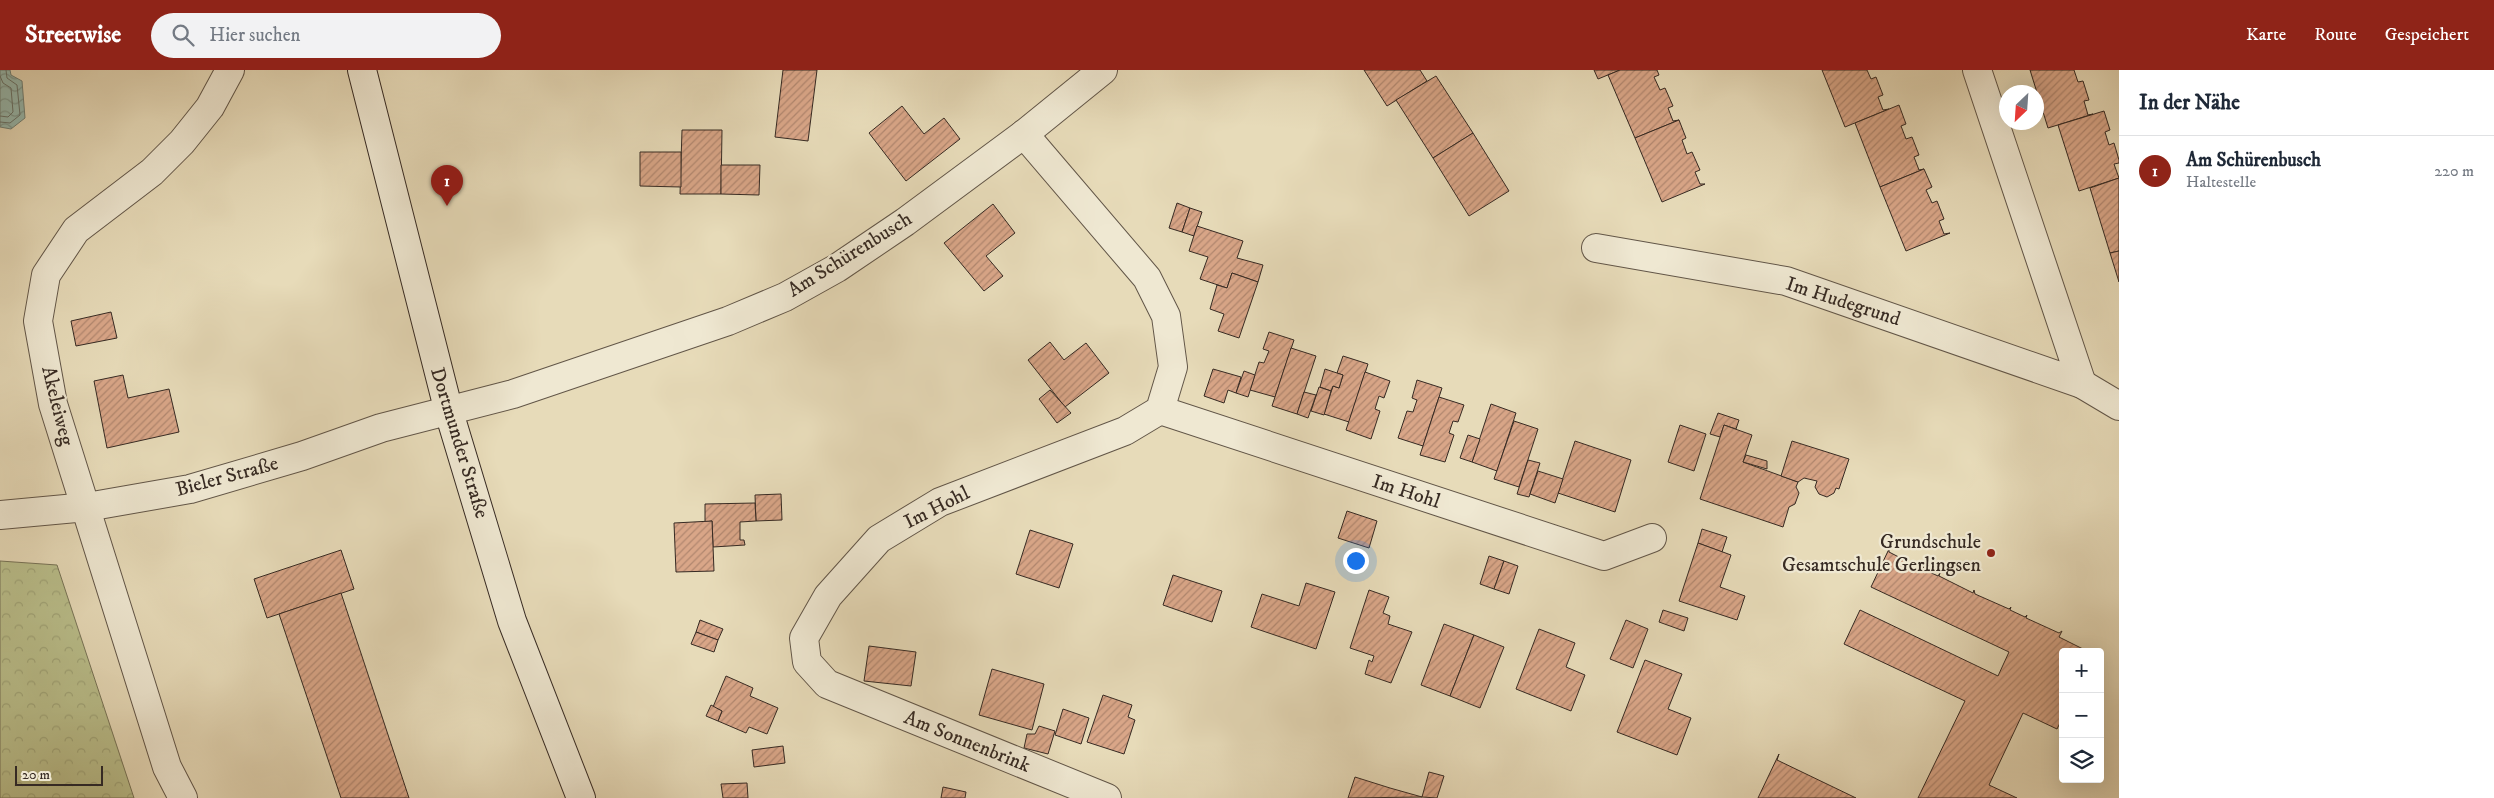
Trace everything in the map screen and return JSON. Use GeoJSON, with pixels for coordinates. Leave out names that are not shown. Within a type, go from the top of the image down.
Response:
{"type":"FeatureCollection","features":[{"type":"Feature","properties":{"kind":"street","name":"Akeleiweg"},"geometry":{"type":"LineString","coordinates":[[183,798],[167,767],[87,507],[53,404],[38,321],[46,275],[76,230],[152,172],[182,142],[210,107],[230,70]]}},
{"type":"Feature","properties":{"kind":"street","name":"Am Schürenbusch"},"geometry":{"type":"LineString","coordinates":[[449,412],[526,390],[728,321],[785,297],[837,268],[905,222],[1024,134],[1102,70]]}},
{"type":"Feature","properties":{"kind":"street"},"geometry":{"type":"LineString","coordinates":[[1977,70],[2082,384]]}},
{"type":"Feature","properties":{"kind":"street","name":"Dortmunder Straße"},"geometry":{"type":"LineString","coordinates":[[365,73],[449,412],[512,621],[581,798]]}},
{"type":"Feature","properties":{"kind":"street"},"geometry":{"type":"LineString","coordinates":[[1024,134],[1147,278],[1166,316],[1173,367],[1160,410]]}},
{"type":"Feature","properties":{"kind":"street","name":"Im Hudegrund"},"geometry":{"type":"LineString","coordinates":[[1596,248],[1786,281],[2082,384],[2119,406]]}},
{"type":"Feature","properties":{"kind":"street","name":"Im Hohl"},"geometry":{"type":"LineString","coordinates":[[827,684],[807,662],[804,638],[828,596],[879,539],[940,502],[1125,431],[1160,410],[1604,556],[1652,538]]}},
{"type":"Feature","properties":{"kind":"street","name":"Bieler Straße"},"geometry":{"type":"LineString","coordinates":[[0,515],[87,507],[190,489],[302,456],[381,428],[449,412]]}},
{"type":"Feature","properties":{"kind":"street","name":"Am Sonnenbrink"},"geometry":{"type":"LineString","coordinates":[[827,684],[1107,798]]}},
{"type":"Feature","properties":{"kind":"green space"},"geometry":{"type":"Polygon","coordinates":[[[0,561],[57,565],[134,798],[0,798],[0,561]]]}},
{"type":"Feature","properties":{"kind":"water"},"geometry":{"type":"Polygon","coordinates":[[[0,70],[10,70],[11,75],[22,81],[25,118],[11,129],[0,127],[0,70]]]}},
{"type":"Feature","properties":{"kind":"building"},"geometry":{"type":"Polygon","coordinates":[[[783,70],[817,70],[808,141],[775,137],[783,70]]]}},
{"type":"Feature","properties":{"kind":"building"},"geometry":{"type":"Polygon","coordinates":[[[1364,70],[1420,70],[1427,81],[1387,106],[1364,70]]]}},
{"type":"Feature","properties":{"kind":"building"},"geometry":{"type":"Polygon","coordinates":[[[1594,70],[1620,70],[1598,79],[1594,70]]]}},
{"type":"Feature","properties":{"kind":"building"},"geometry":{"type":"Polygon","coordinates":[[[1620,70],[1657,70],[1659,75],[1654,77],[1660,90],[1665,88],[1673,106],[1668,108],[1673,121],[1679,120],[1635,138],[1608,75],[1620,70]]]}},
{"type":"Feature","properties":{"kind":"building"},"geometry":{"type":"Polygon","coordinates":[[[1822,70],[1867,70],[1871,79],[1876,77],[1883,95],[1878,97],[1883,110],[1889,109],[1845,127],[1822,70]]]}},
{"type":"Feature","properties":{"kind":"building"},"geometry":{"type":"Polygon","coordinates":[[[2030,70],[2074,70],[2078,82],[2083,81],[2089,100],[2084,101],[2088,115],[2093,114],[2048,128],[2044,115],[2044,85],[2035,85],[2030,70]]]}},
{"type":"Feature","properties":{"kind":"building"},"geometry":{"type":"Polygon","coordinates":[[[1436,76],[1473,133],[1433,158],[1396,100],[1436,76]]]}},
{"type":"Feature","properties":{"kind":"building"},"geometry":{"type":"Polygon","coordinates":[[[1899,105],[1906,124],[1901,126],[1906,139],[1912,137],[1919,155],[1914,157],[1919,170],[1924,169],[1880,187],[1855,123],[1899,105]]]}},
{"type":"Feature","properties":{"kind":"building"},"geometry":{"type":"Polygon","coordinates":[[[902,106],[924,134],[944,118],[960,139],[906,181],[869,133],[902,106]]]}},
{"type":"Feature","properties":{"kind":"building"},"geometry":{"type":"Polygon","coordinates":[[[2104,111],[2110,130],[2105,132],[2109,145],[2114,143],[2119,160],[2119,163],[2114,164],[2119,178],[2079,191],[2058,125],[2104,111]]]}},
{"type":"Feature","properties":{"kind":"building"},"geometry":{"type":"Polygon","coordinates":[[[1679,120],[1686,138],[1682,140],[1687,154],[1692,152],[1700,170],[1695,172],[1700,184],[1705,184],[1662,202],[1635,138],[1679,120]]]}},
{"type":"Feature","properties":{"kind":"building"},"geometry":{"type":"Polygon","coordinates":[[[682,130],[722,130],[721,194],[680,194],[682,130]]]}},
{"type":"Feature","properties":{"kind":"building"},"geometry":{"type":"Polygon","coordinates":[[[1473,133],[1509,191],[1469,216],[1433,158],[1473,133]]]}},
{"type":"Feature","properties":{"kind":"building"},"geometry":{"type":"Polygon","coordinates":[[[640,152],[681,152],[681,187],[640,186],[640,152]]]}},
{"type":"Feature","properties":{"kind":"building"},"geometry":{"type":"Polygon","coordinates":[[[721,165],[760,165],[759,195],[721,194],[721,165]]]}},
{"type":"Feature","properties":{"kind":"building"},"geometry":{"type":"Polygon","coordinates":[[[1924,169],[1932,187],[1926,190],[1932,203],[1937,201],[1944,219],[1939,221],[1944,234],[1950,233],[1906,251],[1880,187],[1924,169]]]}},
{"type":"Feature","properties":{"kind":"building"},"geometry":{"type":"Polygon","coordinates":[[[2119,178],[2119,251],[2110,253],[2090,188],[2119,178]]]}},
{"type":"Feature","properties":{"kind":"building"},"geometry":{"type":"Polygon","coordinates":[[[1177,203],[1190,208],[1182,232],[1169,228],[1177,203]]]}},
{"type":"Feature","properties":{"kind":"building"},"geometry":{"type":"Polygon","coordinates":[[[993,204],[1015,233],[986,256],[1003,276],[984,291],[944,243],[993,204]]]}},
{"type":"Feature","properties":{"kind":"building"},"geometry":{"type":"Polygon","coordinates":[[[1190,208],[1202,212],[1194,236],[1182,232],[1190,208]]]}},
{"type":"Feature","properties":{"kind":"building"},"geometry":{"type":"Polygon","coordinates":[[[1197,226],[1243,241],[1237,258],[1263,265],[1258,282],[1232,273],[1227,288],[1200,279],[1208,257],[1189,251],[1197,226]]]}},
{"type":"Feature","properties":{"kind":"building"},"geometry":{"type":"Polygon","coordinates":[[[2119,251],[2119,282],[2110,253],[2119,251]]]}},
{"type":"Feature","properties":{"kind":"building"},"geometry":{"type":"Polygon","coordinates":[[[1232,273],[1258,282],[1239,338],[1218,331],[1224,314],[1210,309],[1217,285],[1227,288],[1232,273]]]}},
{"type":"Feature","properties":{"kind":"building"},"geometry":{"type":"Polygon","coordinates":[[[111,312],[117,338],[76,346],[71,321],[111,312]]]}},
{"type":"Feature","properties":{"kind":"building"},"geometry":{"type":"Polygon","coordinates":[[[1269,332],[1294,340],[1275,397],[1250,390],[1259,362],[1264,363],[1269,351],[1263,349],[1269,332]]]}},
{"type":"Feature","properties":{"kind":"building"},"geometry":{"type":"Polygon","coordinates":[[[1050,342],[1064,360],[1086,343],[1109,373],[1065,407],[1028,360],[1050,342]]]}},
{"type":"Feature","properties":{"kind":"building"},"geometry":{"type":"Polygon","coordinates":[[[1291,348],[1316,356],[1297,414],[1272,406],[1291,348]]]}},
{"type":"Feature","properties":{"kind":"building"},"geometry":{"type":"Polygon","coordinates":[[[1343,356],[1368,364],[1349,422],[1324,414],[1333,386],[1339,388],[1343,375],[1337,373],[1343,356]]]}},
{"type":"Feature","properties":{"kind":"building"},"geometry":{"type":"Polygon","coordinates":[[[1213,369],[1241,377],[1236,393],[1228,390],[1224,403],[1204,396],[1213,369]]]}},
{"type":"Feature","properties":{"kind":"building"},"geometry":{"type":"Polygon","coordinates":[[[1325,369],[1343,375],[1339,388],[1333,386],[1331,391],[1320,387],[1325,369]]]}},
{"type":"Feature","properties":{"kind":"building"},"geometry":{"type":"Polygon","coordinates":[[[1244,371],[1255,375],[1248,397],[1236,393],[1244,371]]]}},
{"type":"Feature","properties":{"kind":"building"},"geometry":{"type":"Polygon","coordinates":[[[1365,372],[1390,381],[1384,398],[1379,396],[1375,409],[1380,411],[1371,439],[1346,430],[1365,372]]]}},
{"type":"Feature","properties":{"kind":"building"},"geometry":{"type":"Polygon","coordinates":[[[123,375],[128,398],[169,389],[179,432],[107,448],[94,381],[123,375]]]}},
{"type":"Feature","properties":{"kind":"building"},"geometry":{"type":"Polygon","coordinates":[[[1417,380],[1442,388],[1423,446],[1398,438],[1407,411],[1413,412],[1417,400],[1412,398],[1417,380]]]}},
{"type":"Feature","properties":{"kind":"building"},"geometry":{"type":"Polygon","coordinates":[[[1319,387],[1331,391],[1324,415],[1311,411],[1319,387]]]}},
{"type":"Feature","properties":{"kind":"building"},"geometry":{"type":"Polygon","coordinates":[[[1050,390],[1071,413],[1057,423],[1039,399],[1050,390]]]}},
{"type":"Feature","properties":{"kind":"building"},"geometry":{"type":"Polygon","coordinates":[[[1304,392],[1316,395],[1308,418],[1297,414],[1304,392]]]}},
{"type":"Feature","properties":{"kind":"building"},"geometry":{"type":"Polygon","coordinates":[[[1439,397],[1464,405],[1458,422],[1453,421],[1449,433],[1454,435],[1445,462],[1420,455],[1439,397]]]}},
{"type":"Feature","properties":{"kind":"building"},"geometry":{"type":"Polygon","coordinates":[[[1491,404],[1516,413],[1497,471],[1472,462],[1491,404]]]}},
{"type":"Feature","properties":{"kind":"building"},"geometry":{"type":"Polygon","coordinates":[[[1718,413],[1739,420],[1736,429],[1724,425],[1720,437],[1710,434],[1718,413]]]}},
{"type":"Feature","properties":{"kind":"building"},"geometry":{"type":"Polygon","coordinates":[[[1514,421],[1538,429],[1519,487],[1494,479],[1514,421]]]}},
{"type":"Feature","properties":{"kind":"building"},"geometry":{"type":"Polygon","coordinates":[[[1680,425],[1706,434],[1694,471],[1668,462],[1680,425]]]}},
{"type":"Feature","properties":{"kind":"building"},"geometry":{"type":"Polygon","coordinates":[[[1724,425],[1752,435],[1743,462],[1798,482],[1796,487],[1799,493],[1795,504],[1789,507],[1783,527],[1700,499],[1724,425]]]}},
{"type":"Feature","properties":{"kind":"building"},"geometry":{"type":"Polygon","coordinates":[[[1468,435],[1480,439],[1472,462],[1460,458],[1468,435]]]}},
{"type":"Feature","properties":{"kind":"building"},"geometry":{"type":"Polygon","coordinates":[[[1575,441],[1631,460],[1615,512],[1558,493],[1575,441]]]}},
{"type":"Feature","properties":{"kind":"building"},"geometry":{"type":"Polygon","coordinates":[[[1792,441],[1849,459],[1839,489],[1836,488],[1834,493],[1827,497],[1819,494],[1815,487],[1817,481],[1804,478],[1798,482],[1781,476],[1792,441]]]}},
{"type":"Feature","properties":{"kind":"building"},"geometry":{"type":"Polygon","coordinates":[[[1746,455],[1767,461],[1767,469],[1743,462],[1746,455]]]}},
{"type":"Feature","properties":{"kind":"building"},"geometry":{"type":"Polygon","coordinates":[[[1528,460],[1540,463],[1529,497],[1517,494],[1528,460]]]}},
{"type":"Feature","properties":{"kind":"building"},"geometry":{"type":"Polygon","coordinates":[[[1538,471],[1563,479],[1555,503],[1530,494],[1538,471]]]}},
{"type":"Feature","properties":{"kind":"building"},"geometry":{"type":"Polygon","coordinates":[[[781,494],[782,520],[756,521],[755,495],[781,494]]]}},
{"type":"Feature","properties":{"kind":"building"},"geometry":{"type":"Polygon","coordinates":[[[755,503],[756,521],[740,522],[740,540],[744,540],[745,545],[713,547],[712,521],[705,522],[705,504],[755,503]]]}},
{"type":"Feature","properties":{"kind":"building"},"geometry":{"type":"Polygon","coordinates":[[[1347,511],[1377,521],[1369,548],[1338,538],[1347,511]]]}},
{"type":"Feature","properties":{"kind":"building"},"geometry":{"type":"Polygon","coordinates":[[[712,521],[714,571],[676,572],[674,523],[712,521]]]}},
{"type":"Feature","properties":{"kind":"building"},"geometry":{"type":"Polygon","coordinates":[[[1702,529],[1727,537],[1722,552],[1698,543],[1702,529]]]}},
{"type":"Feature","properties":{"kind":"building"},"geometry":{"type":"Polygon","coordinates":[[[1030,530],[1073,544],[1059,588],[1016,574],[1030,530]]]}},
{"type":"Feature","properties":{"kind":"building"},"geometry":{"type":"Polygon","coordinates":[[[1698,543],[1731,555],[1720,587],[1745,596],[1737,620],[1679,601],[1698,543]]]}},
{"type":"Feature","properties":{"kind":"building"},"geometry":{"type":"Polygon","coordinates":[[[1889,549],[1889,552],[1922,569],[1924,565],[1923,569],[1938,576],[1940,573],[1939,576],[1973,593],[1974,590],[1975,594],[2009,609],[2011,607],[2010,610],[2025,617],[2027,615],[2026,618],[2059,633],[2062,631],[2059,637],[2081,648],[2059,648],[2059,725],[2057,729],[2023,713],[1989,785],[2017,798],[1918,798],[1965,701],[1844,644],[1860,610],[1998,676],[2009,652],[1871,587],[1889,549]]]}},
{"type":"Feature","properties":{"kind":"building"},"geometry":{"type":"Polygon","coordinates":[[[341,550],[354,589],[267,618],[254,579],[341,550]]]}},
{"type":"Feature","properties":{"kind":"building"},"geometry":{"type":"Polygon","coordinates":[[[1489,556],[1504,561],[1494,589],[1480,584],[1489,556]]]}},
{"type":"Feature","properties":{"kind":"building"},"geometry":{"type":"Polygon","coordinates":[[[1504,561],[1518,566],[1509,594],[1494,589],[1504,561]]]}},
{"type":"Feature","properties":{"kind":"building"},"geometry":{"type":"Polygon","coordinates":[[[1173,575],[1222,591],[1212,622],[1163,605],[1173,575]]]}},
{"type":"Feature","properties":{"kind":"building"},"geometry":{"type":"Polygon","coordinates":[[[1306,583],[1335,592],[1316,649],[1251,627],[1262,594],[1299,606],[1306,583]]]}},
{"type":"Feature","properties":{"kind":"building"},"geometry":{"type":"Polygon","coordinates":[[[1369,590],[1389,597],[1383,613],[1390,616],[1388,624],[1412,632],[1391,683],[1365,674],[1369,660],[1372,662],[1374,656],[1350,648],[1369,590]]]}},
{"type":"Feature","properties":{"kind":"building"},"geometry":{"type":"Polygon","coordinates":[[[341,593],[409,798],[341,798],[279,614],[341,593]]]}},
{"type":"Feature","properties":{"kind":"building"},"geometry":{"type":"Polygon","coordinates":[[[1663,610],[1688,618],[1684,631],[1659,622],[1663,610]]]}},
{"type":"Feature","properties":{"kind":"building"},"geometry":{"type":"Polygon","coordinates":[[[700,620],[723,629],[718,640],[696,632],[700,620]]]}},
{"type":"Feature","properties":{"kind":"building"},"geometry":{"type":"Polygon","coordinates":[[[1626,620],[1648,629],[1633,668],[1610,659],[1626,620]]]}},
{"type":"Feature","properties":{"kind":"building"},"geometry":{"type":"Polygon","coordinates":[[[1444,624],[1474,635],[1450,696],[1421,685],[1444,624]]]}},
{"type":"Feature","properties":{"kind":"building"},"geometry":{"type":"Polygon","coordinates":[[[1539,629],[1575,643],[1566,667],[1585,675],[1571,711],[1516,689],[1539,629]]]}},
{"type":"Feature","properties":{"kind":"building"},"geometry":{"type":"Polygon","coordinates":[[[696,632],[718,640],[714,652],[691,644],[696,632]]]}},
{"type":"Feature","properties":{"kind":"building"},"geometry":{"type":"Polygon","coordinates":[[[1474,635],[1504,647],[1480,708],[1450,696],[1474,635]]]}},
{"type":"Feature","properties":{"kind":"building"},"geometry":{"type":"Polygon","coordinates":[[[869,646],[916,652],[911,686],[864,681],[869,646]]]}},
{"type":"Feature","properties":{"kind":"building"},"geometry":{"type":"Polygon","coordinates":[[[1645,660],[1682,674],[1668,709],[1691,718],[1677,755],[1617,732],[1645,660]]]}},
{"type":"Feature","properties":{"kind":"building"},"geometry":{"type":"Polygon","coordinates":[[[992,669],[1044,684],[1032,730],[979,715],[992,669]]]}},
{"type":"Feature","properties":{"kind":"building"},"geometry":{"type":"Polygon","coordinates":[[[726,676],[753,688],[750,696],[778,708],[767,734],[749,727],[746,733],[718,721],[722,711],[713,707],[726,676]]]}},
{"type":"Feature","properties":{"kind":"building"},"geometry":{"type":"Polygon","coordinates":[[[1103,695],[1132,705],[1128,717],[1135,720],[1124,754],[1087,742],[1103,695]]]}},
{"type":"Feature","properties":{"kind":"building"},"geometry":{"type":"Polygon","coordinates":[[[711,705],[722,711],[718,721],[706,716],[711,705]]]}},
{"type":"Feature","properties":{"kind":"building"},"geometry":{"type":"Polygon","coordinates":[[[1063,709],[1089,718],[1081,744],[1055,735],[1063,709]]]}},
{"type":"Feature","properties":{"kind":"building"},"geometry":{"type":"Polygon","coordinates":[[[1039,726],[1055,731],[1048,754],[1024,748],[1027,734],[1035,734],[1039,726]]]}},
{"type":"Feature","properties":{"kind":"building"},"geometry":{"type":"Polygon","coordinates":[[[783,746],[785,763],[754,767],[752,750],[783,746]]]}},
{"type":"Feature","properties":{"kind":"building"},"geometry":{"type":"Polygon","coordinates":[[[1779,754],[1777,760],[1856,798],[1758,798],[1779,754]]]}},
{"type":"Feature","properties":{"kind":"building"},"geometry":{"type":"Polygon","coordinates":[[[1429,772],[1444,776],[1437,798],[1422,797],[1429,772]]]}},
{"type":"Feature","properties":{"kind":"building"},"geometry":{"type":"Polygon","coordinates":[[[1355,777],[1390,788],[1422,797],[1348,798],[1355,777]]]}},
{"type":"Feature","properties":{"kind":"building"},"geometry":{"type":"Polygon","coordinates":[[[747,783],[748,798],[723,798],[721,784],[747,783]]]}},
{"type":"Feature","properties":{"kind":"building"},"geometry":{"type":"Polygon","coordinates":[[[943,787],[966,792],[965,798],[941,798],[943,787]]]}},
{"type":"Feature","properties":{"kind":"place","name":"Am Schürenbusch"},"geometry":{"type":"Point","coordinates":[447,206]}},
{"type":"Feature","properties":{"kind":"place","name":"Grundschule Gesamtschule Gerlingsen"},"geometry":{"type":"Point","coordinates":[1991,553]}}]}
